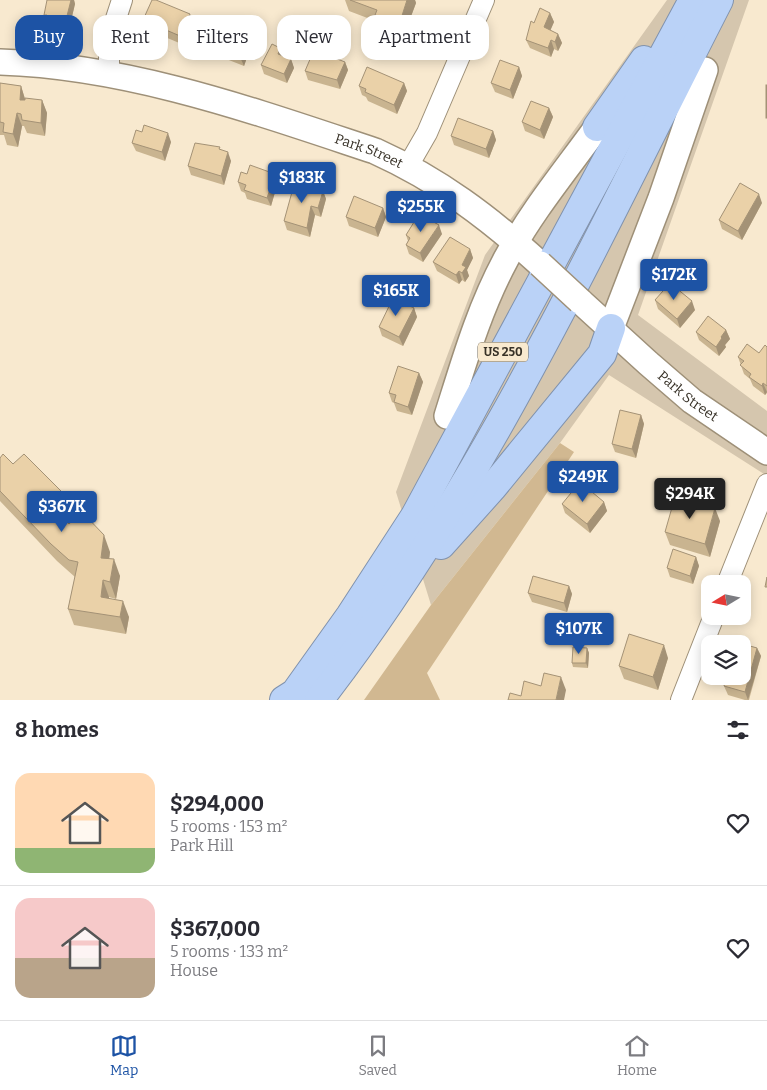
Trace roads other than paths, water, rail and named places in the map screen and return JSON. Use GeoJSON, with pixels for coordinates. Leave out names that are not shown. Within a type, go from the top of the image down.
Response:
{"type":"FeatureCollection","features":[{"type":"Feature","properties":{"kind":"highway"},"geometry":{"type":"LineString","coordinates":[[597,127],[687,0]]}},
{"type":"Feature","properties":{"kind":"highway","name":"US 250"},"geometry":{"type":"LineString","coordinates":[[297,698],[415,516],[693,0]]}},
{"type":"Feature","properties":{"kind":"highway","name":"US 250"},"geometry":{"type":"LineString","coordinates":[[297,698],[360,644],[435,532],[524,380],[719,0]]}},
{"type":"Feature","properties":{"kind":"highway"},"geometry":{"type":"LineString","coordinates":[[705,70],[730,0]]}},
{"type":"Feature","properties":{"kind":"highway"},"geometry":{"type":"LineString","coordinates":[[387,606],[553,415],[602,354],[612,328]]}},
{"type":"Feature","properties":{"kind":"highway"},"geometry":{"type":"LineString","coordinates":[[415,516],[447,416]]}},
{"type":"Feature","properties":{"kind":"highway"},"geometry":{"type":"LineString","coordinates":[[332,700],[360,644]]}},
{"type":"Feature","properties":{"kind":"street"},"geometry":{"type":"LineString","coordinates":[[109,74],[109,40],[122,0]]}},
{"type":"Feature","properties":{"kind":"street"},"geometry":{"type":"LineString","coordinates":[[408,166],[427,133],[484,0]]}},
{"type":"Feature","properties":{"kind":"street","name":"Park Street"},"geometry":{"type":"LineString","coordinates":[[0,62],[109,74],[164,87],[338,139],[408,166],[463,199],[540,264],[692,401],[767,452]]}},
{"type":"Feature","properties":{"kind":"street"},"geometry":{"type":"LineString","coordinates":[[612,328],[664,190],[705,70]]}},
{"type":"Feature","properties":{"kind":"street"},"geometry":{"type":"LineString","coordinates":[[447,416],[471,337],[486,299],[516,243],[541,204],[597,127]]}},
{"type":"Feature","properties":{"kind":"street"},"geometry":{"type":"LineString","coordinates":[[731,575],[767,484]]}},
{"type":"Feature","properties":{"kind":"street"},"geometry":{"type":"LineString","coordinates":[[681,700],[710,625]]}}]}
